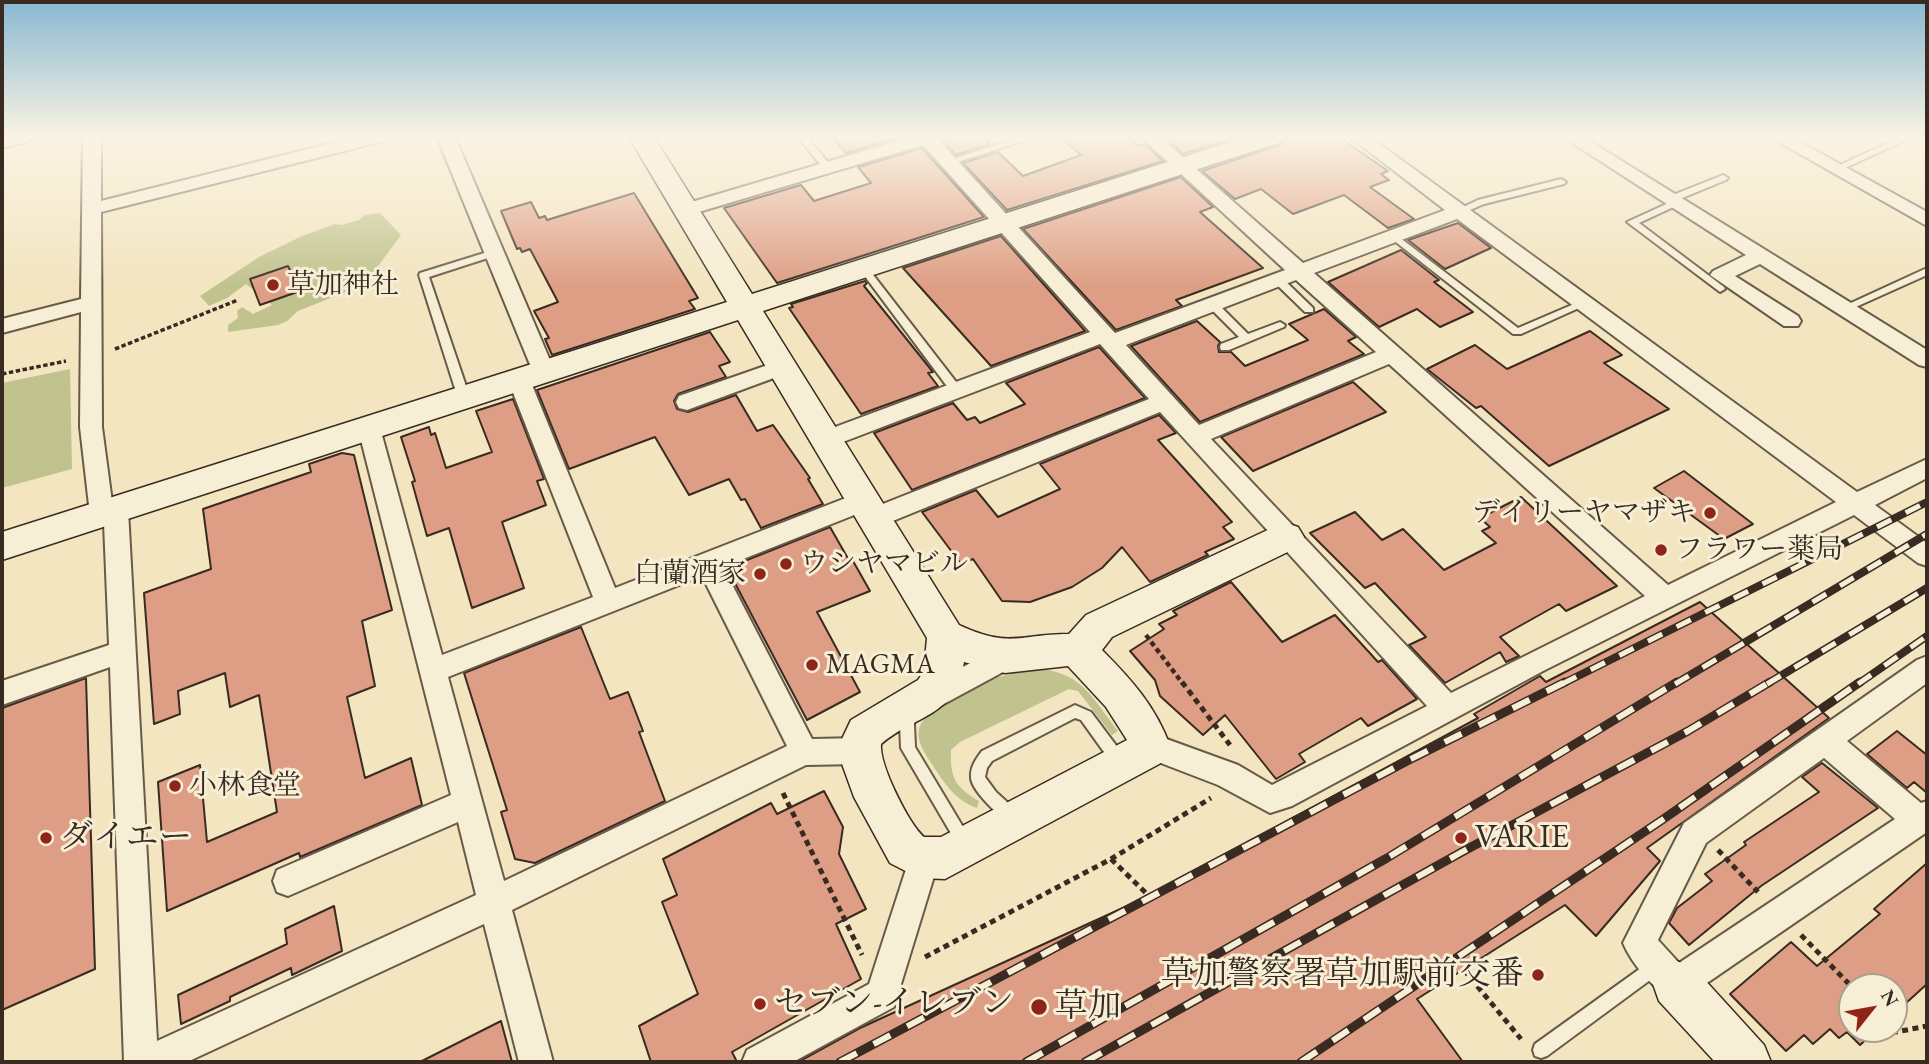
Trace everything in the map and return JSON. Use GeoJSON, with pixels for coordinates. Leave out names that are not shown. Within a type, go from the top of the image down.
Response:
{"type":"FeatureCollection","features":[{"type":"Feature","properties":{"kind":"street"},"geometry":{"type":"LineString","coordinates":[[91,187],[91,428],[109,512],[121,652],[141,1062]]}},
{"type":"Feature","properties":{"kind":"street"},"geometry":{"type":"LineString","coordinates":[[91,209],[180,187]]}},
{"type":"Feature","properties":{"kind":"street"},"geometry":{"type":"LineString","coordinates":[[467,187],[494,253],[531,376],[607,601]]}},
{"type":"Feature","properties":{"kind":"street"},"geometry":{"type":"LineString","coordinates":[[671,187],[946,636],[947,658],[942,677],[921,701]]}},
{"type":"Feature","properties":{"kind":"street"},"geometry":{"type":"LineString","coordinates":[[685,210],[762,187]]}},
{"type":"Feature","properties":{"kind":"street"},"geometry":{"type":"LineString","coordinates":[[970,187],[1286,537],[1447,708]]}},
{"type":"Feature","properties":{"kind":"street"},"geometry":{"type":"LineString","coordinates":[[2,546],[1118,187]]}},
{"type":"Feature","properties":{"kind":"street"},"geometry":{"type":"LineString","coordinates":[[1205,187],[1665,597]]}},
{"type":"Feature","properties":{"kind":"street"},"geometry":{"type":"LineString","coordinates":[[1426,187],[1927,556]]}},
{"type":"Feature","properties":{"kind":"street"},"geometry":{"type":"LineString","coordinates":[[1651,187],[1927,360]]}},
{"type":"Feature","properties":{"kind":"street"},"geometry":{"type":"LineString","coordinates":[[1867,187],[1927,220]]}},
{"type":"Feature","properties":{"kind":"street"},"geometry":{"type":"LineString","coordinates":[[827,439],[956,390],[1213,305],[1460,211]]}},
{"type":"Feature","properties":{"kind":"street"},"geometry":{"type":"LineString","coordinates":[[1761,256],[1720,275],[1791,321]]}},
{"type":"Feature","properties":{"kind":"street"},"geometry":{"type":"LineString","coordinates":[[2,326],[92,303]]}},
{"type":"Feature","properties":{"kind":"street"},"geometry":{"type":"LineString","coordinates":[[1195,436],[1392,354]]}},
{"type":"Feature","properties":{"kind":"street"},"geometry":{"type":"LineString","coordinates":[[687,402],[782,367]]}},
{"type":"Feature","properties":{"kind":"street"},"geometry":{"type":"LineString","coordinates":[[433,671],[708,562],[869,509],[1163,402]]}},
{"type":"Feature","properties":{"kind":"street"},"geometry":{"type":"LineString","coordinates":[[369,428],[536,1062]]}},
{"type":"Feature","properties":{"kind":"street"},"geometry":{"type":"LineString","coordinates":[[1135,755],[1228,775],[1270,799],[1665,597],[1927,468]]}},
{"type":"Feature","properties":{"kind":"street"},"geometry":{"type":"LineString","coordinates":[[1078,651],[1099,626],[1286,537]]}},
{"type":"Feature","properties":{"kind":"street"},"geometry":{"type":"LineString","coordinates":[[708,562],[804,752]]}},
{"type":"Feature","properties":{"kind":"street"},"geometry":{"type":"LineString","coordinates":[[946,636],[989,655],[1007,657],[1052,649],[1078,651],[1101,673],[1146,732],[1135,755],[945,858],[924,860],[905,848],[868,780],[860,751],[863,737],[870,728],[1007,657]]}},
{"type":"Feature","properties":{"kind":"street"},"geometry":{"type":"LineString","coordinates":[[2,693],[121,652]]}},
{"type":"Feature","properties":{"kind":"street"},"geometry":{"type":"LineString","coordinates":[[1747,1062],[1639,943],[1695,833],[1927,668]]}},
{"type":"Feature","properties":{"kind":"street"},"geometry":{"type":"LineString","coordinates":[[1667,974],[1923,817],[1824,740]]}},
{"type":"Feature","properties":{"kind":"street"},"geometry":{"type":"LineString","coordinates":[[150,1062],[493,903],[804,752],[860,751]]}},
{"type":"Feature","properties":{"kind":"street"},"geometry":{"type":"LineString","coordinates":[[288,881],[467,803]]}},
{"type":"Feature","properties":{"kind":"street"},"geometry":{"type":"LineString","coordinates":[[759,1062],[882,995],[924,860]]}},
{"type":"Feature","properties":{"kind":"lane"},"geometry":{"type":"LineString","coordinates":[[1460,211],[1481,202],[1542,187]]}},
{"type":"Feature","properties":{"kind":"lane"},"geometry":{"type":"LineString","coordinates":[[1705,187],[1632,222],[1720,289]]}},
{"type":"Feature","properties":{"kind":"lane"},"geometry":{"type":"LineString","coordinates":[[1395,237],[1517,331],[1585,303]]}},
{"type":"Feature","properties":{"kind":"lane"},"geometry":{"type":"LineString","coordinates":[[464,398],[424,275],[494,253]]}},
{"type":"Feature","properties":{"kind":"lane"},"geometry":{"type":"LineString","coordinates":[[864,269],[956,390]]}},
{"type":"Feature","properties":{"kind":"lane"},"geometry":{"type":"LineString","coordinates":[[1845,308],[1927,271]]}},
{"type":"Feature","properties":{"kind":"lane"},"geometry":{"type":"LineString","coordinates":[[1278,280],[1310,310]]}},
{"type":"Feature","properties":{"kind":"lane"},"geometry":{"type":"LineString","coordinates":[[1213,305],[1246,338]]}},
{"type":"Feature","properties":{"kind":"lane"},"geometry":{"type":"LineString","coordinates":[[1225,346],[1280,324]]}},
{"type":"Feature","properties":{"kind":"lane"},"geometry":{"type":"LineString","coordinates":[[921,701],[907,724],[908,747],[966,845]]}},
{"type":"Feature","properties":{"kind":"lane"},"geometry":{"type":"LineString","coordinates":[[1016,820],[991,797],[978,779],[980,766],[987,756],[1075,711],[1086,716],[1135,755]]}},
{"type":"Feature","properties":{"kind":"lane"},"geometry":{"type":"LineString","coordinates":[[1541,1050],[1667,974]]}},
{"type":"Feature","properties":{"kind":"path"},"geometry":{"type":"LineString","coordinates":[[2,374],[92,356],[238,300]]}},
{"type":"Feature","properties":{"kind":"path"},"geometry":{"type":"LineString","coordinates":[[1129,612],[1235,753]]}},
{"type":"Feature","properties":{"kind":"path"},"geometry":{"type":"LineString","coordinates":[[1111,859],[1149,896]]}},
{"type":"Feature","properties":{"kind":"path"},"geometry":{"type":"LineString","coordinates":[[1464,970],[1515,1031]]}},
{"type":"Feature","properties":{"kind":"path"},"geometry":{"type":"LineString","coordinates":[[1908,1030],[1927,1026]]}},
{"type":"Feature","properties":{"kind":"green space"},"geometry":{"type":"Polygon","coordinates":[[[380,213],[401,235],[370,277],[348,291],[298,311],[287,321],[278,325],[228,332],[228,325],[238,318],[237,311],[242,307],[253,314],[272,305],[246,284],[227,298],[209,306],[200,296],[259,257],[300,237],[335,224],[342,225],[359,220],[365,215],[380,213]]]}},
{"type":"Feature","properties":{"kind":"green space"},"geometry":{"type":"Polygon","coordinates":[[[70,369],[72,469],[2,488],[2,383],[70,369]]]}},
{"type":"Feature","properties":{"kind":"green space"},"geometry":{"type":"Polygon","coordinates":[[[1031,668],[1048,670],[1073,679],[1091,696],[1118,731],[1112,735],[1078,691],[1069,689],[960,742],[951,750],[953,775],[964,791],[979,801],[977,808],[969,805],[945,783],[925,753],[919,736],[921,724],[927,716],[962,689],[1031,668]]]}},
{"type":"Feature","properties":{"kind":"building"},"geometry":{"type":"Polygon","coordinates":[[[795,187],[802,187],[814,201],[859,187],[957,187],[984,217],[777,283],[724,208],[795,187]]]}},
{"type":"Feature","properties":{"kind":"building"},"geometry":{"type":"Polygon","coordinates":[[[985,187],[1081,187],[1007,210],[985,187]]]}},
{"type":"Feature","properties":{"kind":"building"},"geometry":{"type":"Polygon","coordinates":[[[1152,187],[1191,187],[1213,207],[1200,212],[1263,268],[1176,300],[1182,306],[1116,330],[1023,229],[1152,187]]]}},
{"type":"Feature","properties":{"kind":"building"},"geometry":{"type":"Polygon","coordinates":[[[1220,187],[1371,187],[1414,219],[1388,228],[1344,195],[1293,214],[1261,189],[1235,199],[1220,187]]]}},
{"type":"Feature","properties":{"kind":"building"},"geometry":{"type":"Polygon","coordinates":[[[634,193],[698,298],[689,301],[695,309],[552,355],[545,339],[549,338],[534,311],[558,302],[530,249],[522,252],[520,248],[517,249],[501,211],[531,202],[539,218],[545,216],[547,220],[634,193]]]}},
{"type":"Feature","properties":{"kind":"building"},"geometry":{"type":"Polygon","coordinates":[[[1458,223],[1491,248],[1445,269],[1408,240],[1458,223]]]}},
{"type":"Feature","properties":{"kind":"building"},"geometry":{"type":"Polygon","coordinates":[[[1001,236],[1085,331],[991,366],[903,268],[1001,236]]]}},
{"type":"Feature","properties":{"kind":"building"},"geometry":{"type":"Polygon","coordinates":[[[1401,250],[1439,280],[1434,282],[1473,312],[1440,327],[1417,309],[1379,327],[1328,282],[1401,250]]]}},
{"type":"Feature","properties":{"kind":"building"},"geometry":{"type":"Polygon","coordinates":[[[288,266],[300,291],[260,305],[250,279],[288,266]]]}},
{"type":"Feature","properties":{"kind":"building"},"geometry":{"type":"Polygon","coordinates":[[[865,281],[867,283],[864,286],[933,372],[928,373],[938,386],[861,414],[789,308],[793,307],[791,304],[865,281]]]}},
{"type":"Feature","properties":{"kind":"building"},"geometry":{"type":"Polygon","coordinates":[[[1324,309],[1356,337],[1348,341],[1364,354],[1200,422],[1131,346],[1197,321],[1220,342],[1219,352],[1231,352],[1245,366],[1308,340],[1289,324],[1324,309]]]}},
{"type":"Feature","properties":{"kind":"building"},"geometry":{"type":"Polygon","coordinates":[[[1590,331],[1622,355],[1604,363],[1669,409],[1549,466],[1481,406],[1476,408],[1427,369],[1475,345],[1507,369],[1590,331]]]}},
{"type":"Feature","properties":{"kind":"building"},"geometry":{"type":"Polygon","coordinates":[[[710,332],[730,362],[719,366],[726,377],[678,394],[674,401],[677,409],[688,412],[736,395],[757,431],[773,425],[810,478],[808,479],[823,504],[761,528],[745,499],[741,500],[729,479],[689,495],[655,437],[569,469],[537,390],[710,332]]]}},
{"type":"Feature","properties":{"kind":"building"},"geometry":{"type":"Polygon","coordinates":[[[1099,347],[1145,398],[912,490],[874,433],[953,403],[967,420],[975,417],[980,423],[1025,404],[1006,383],[1099,347]]]}},
{"type":"Feature","properties":{"kind":"building"},"geometry":{"type":"Polygon","coordinates":[[[1353,382],[1386,412],[1253,471],[1221,437],[1353,382]]]}},
{"type":"Feature","properties":{"kind":"building"},"geometry":{"type":"Polygon","coordinates":[[[513,399],[544,479],[537,481],[546,505],[502,522],[524,588],[472,608],[449,528],[427,536],[412,482],[415,481],[401,437],[429,427],[431,435],[435,433],[446,468],[492,452],[476,411],[513,399]]]}},
{"type":"Feature","properties":{"kind":"building"},"geometry":{"type":"Polygon","coordinates":[[[1159,415],[1176,433],[1158,440],[1232,522],[1223,527],[1234,539],[1205,552],[1208,555],[1150,582],[1122,547],[1102,568],[1072,587],[1030,602],[1002,601],[973,559],[961,564],[922,512],[976,490],[998,517],[1060,489],[1040,464],[1159,415]]]}},
{"type":"Feature","properties":{"kind":"building"},"geometry":{"type":"Polygon","coordinates":[[[342,453],[354,455],[392,610],[362,621],[375,686],[347,697],[365,778],[411,758],[422,805],[300,857],[299,853],[167,911],[158,782],[200,765],[207,842],[277,812],[259,695],[230,707],[225,673],[178,691],[180,714],[154,724],[144,593],[211,569],[203,509],[311,472],[309,464],[342,453]]]}},
{"type":"Feature","properties":{"kind":"building"},"geometry":{"type":"Polygon","coordinates":[[[1684,471],[1753,524],[1724,539],[1654,488],[1684,471]]]}},
{"type":"Feature","properties":{"kind":"building"},"geometry":{"type":"Polygon","coordinates":[[[1521,497],[1617,586],[1566,611],[1559,604],[1500,637],[1519,656],[1506,662],[1500,652],[1445,683],[1409,645],[1426,637],[1375,583],[1365,588],[1310,533],[1355,512],[1382,540],[1403,529],[1444,570],[1496,543],[1482,531],[1490,527],[1480,518],[1521,497]]]}},
{"type":"Feature","properties":{"kind":"building"},"geometry":{"type":"Polygon","coordinates":[[[830,527],[870,591],[817,612],[860,692],[807,720],[727,568],[830,527]]]}},
{"type":"Feature","properties":{"kind":"building"},"geometry":{"type":"Polygon","coordinates":[[[1231,582],[1282,642],[1335,615],[1378,662],[1382,660],[1417,699],[1368,726],[1361,718],[1299,754],[1305,762],[1276,779],[1225,715],[1203,735],[1160,696],[1155,680],[1130,651],[1164,629],[1159,624],[1177,615],[1173,611],[1231,582]]]}},
{"type":"Feature","properties":{"kind":"building","name":"VARIE"},"geometry":{"type":"Polygon","coordinates":[[[1700,602],[1829,718],[1647,848],[1660,861],[1596,936],[1565,905],[1417,999],[1463,1062],[798,1062],[860,1028],[1149,896],[1478,718],[1474,714],[1540,676],[1546,682],[1700,602]]]}},
{"type":"Feature","properties":{"kind":"building"},"geometry":{"type":"Polygon","coordinates":[[[581,627],[610,699],[628,692],[643,731],[639,732],[665,801],[535,863],[515,859],[501,812],[507,810],[464,673],[581,627]]]}},
{"type":"Feature","properties":{"kind":"building","name":"ダイエー"},"geometry":{"type":"Polygon","coordinates":[[[86,678],[95,969],[2,1010],[2,708],[86,678]]]}},
{"type":"Feature","properties":{"kind":"building"},"geometry":{"type":"Polygon","coordinates":[[[1897,731],[1927,755],[1927,793],[1914,782],[1907,788],[1867,754],[1897,731]]]}},
{"type":"Feature","properties":{"kind":"building"},"geometry":{"type":"Polygon","coordinates":[[[1822,763],[1878,808],[1761,886],[1689,945],[1669,923],[1677,908],[1712,881],[1705,874],[1746,845],[1744,842],[1819,792],[1802,777],[1822,763]]]}},
{"type":"Feature","properties":{"kind":"building"},"geometry":{"type":"Polygon","coordinates":[[[824,791],[843,827],[839,854],[866,909],[836,924],[861,979],[732,1052],[737,1062],[651,1062],[639,1026],[698,994],[662,902],[677,895],[663,859],[771,803],[777,814],[824,791]]]}},
{"type":"Feature","properties":{"kind":"building"},"geometry":{"type":"Polygon","coordinates":[[[1927,863],[1927,984],[1908,1001],[1908,973],[1838,973],[1838,1037],[1830,1029],[1813,1044],[1804,1035],[1786,1051],[1730,994],[1791,942],[1817,966],[1880,914],[1874,909],[1927,863]]]}},
{"type":"Feature","properties":{"kind":"building"},"geometry":{"type":"Polygon","coordinates":[[[334,906],[342,951],[292,975],[291,968],[181,1024],[178,995],[287,944],[285,929],[334,906]]]}},
{"type":"Feature","properties":{"kind":"building"},"geometry":{"type":"Polygon","coordinates":[[[501,1021],[512,1062],[420,1062],[501,1021]]]}},
{"type":"Feature","properties":{"kind":"railway"},"geometry":{"type":"LineString","coordinates":[[1562,684],[1927,502]]}},
{"type":"Feature","properties":{"kind":"railway"},"geometry":{"type":"LineString","coordinates":[[1675,684],[1927,534]]}},
{"type":"Feature","properties":{"kind":"railway"},"geometry":{"type":"LineString","coordinates":[[1767,684],[1927,588]]}},
{"type":"Feature","properties":{"kind":"railway"},"geometry":{"type":"LineString","coordinates":[[1858,684],[1927,636]]}},
{"type":"Feature","properties":{"kind":"railway"},"geometry":{"type":"LineString","coordinates":[[840,1062],[1407,761],[1565,682]]}},
{"type":"Feature","properties":{"kind":"railway"},"geometry":{"type":"LineString","coordinates":[[1026,1062],[1387,858],[1677,682]]}},
{"type":"Feature","properties":{"kind":"railway"},"geometry":{"type":"LineString","coordinates":[[1085,1062],[1460,853],[1688,731],[1770,682]]}},
{"type":"Feature","properties":{"kind":"railway"},"geometry":{"type":"LineString","coordinates":[[1301,1062],[1662,820],[1860,682]]}},
{"type":"Feature","properties":{"kind":"place","name":"草加神社"},"geometry":{"type":"Point","coordinates":[273,285]}},
{"type":"Feature","properties":{"kind":"place","name":"デイリーヤマザキ"},"geometry":{"type":"Point","coordinates":[1710,513]}},
{"type":"Feature","properties":{"kind":"place","name":"フラワー薬局"},"geometry":{"type":"Point","coordinates":[1661,550]}},
{"type":"Feature","properties":{"kind":"place","name":"ウシヤマビル"},"geometry":{"type":"Point","coordinates":[786,564]}},
{"type":"Feature","properties":{"kind":"place","name":"白蘭酒家"},"geometry":{"type":"Point","coordinates":[760,574]}},
{"type":"Feature","properties":{"kind":"place","name":"MAGMA"},"geometry":{"type":"Point","coordinates":[812,665]}},
{"type":"Feature","properties":{"kind":"place","name":"小林食堂"},"geometry":{"type":"Point","coordinates":[175,786]}},
{"type":"Feature","properties":{"kind":"place","name":"ダイエー"},"geometry":{"type":"Point","coordinates":[46,838]}},
{"type":"Feature","properties":{"kind":"place","name":"VARIE"},"geometry":{"type":"Point","coordinates":[1461,838]}},
{"type":"Feature","properties":{"kind":"place","name":"草加警察署草加駅前交番"},"geometry":{"type":"Point","coordinates":[1538,975]}},
{"type":"Feature","properties":{"kind":"place","name":"セブン-イレブン"},"geometry":{"type":"Point","coordinates":[760,1004]}},
{"type":"Feature","properties":{"kind":"place","name":"草加"},"geometry":{"type":"Point","coordinates":[1039,1007]}}]}
